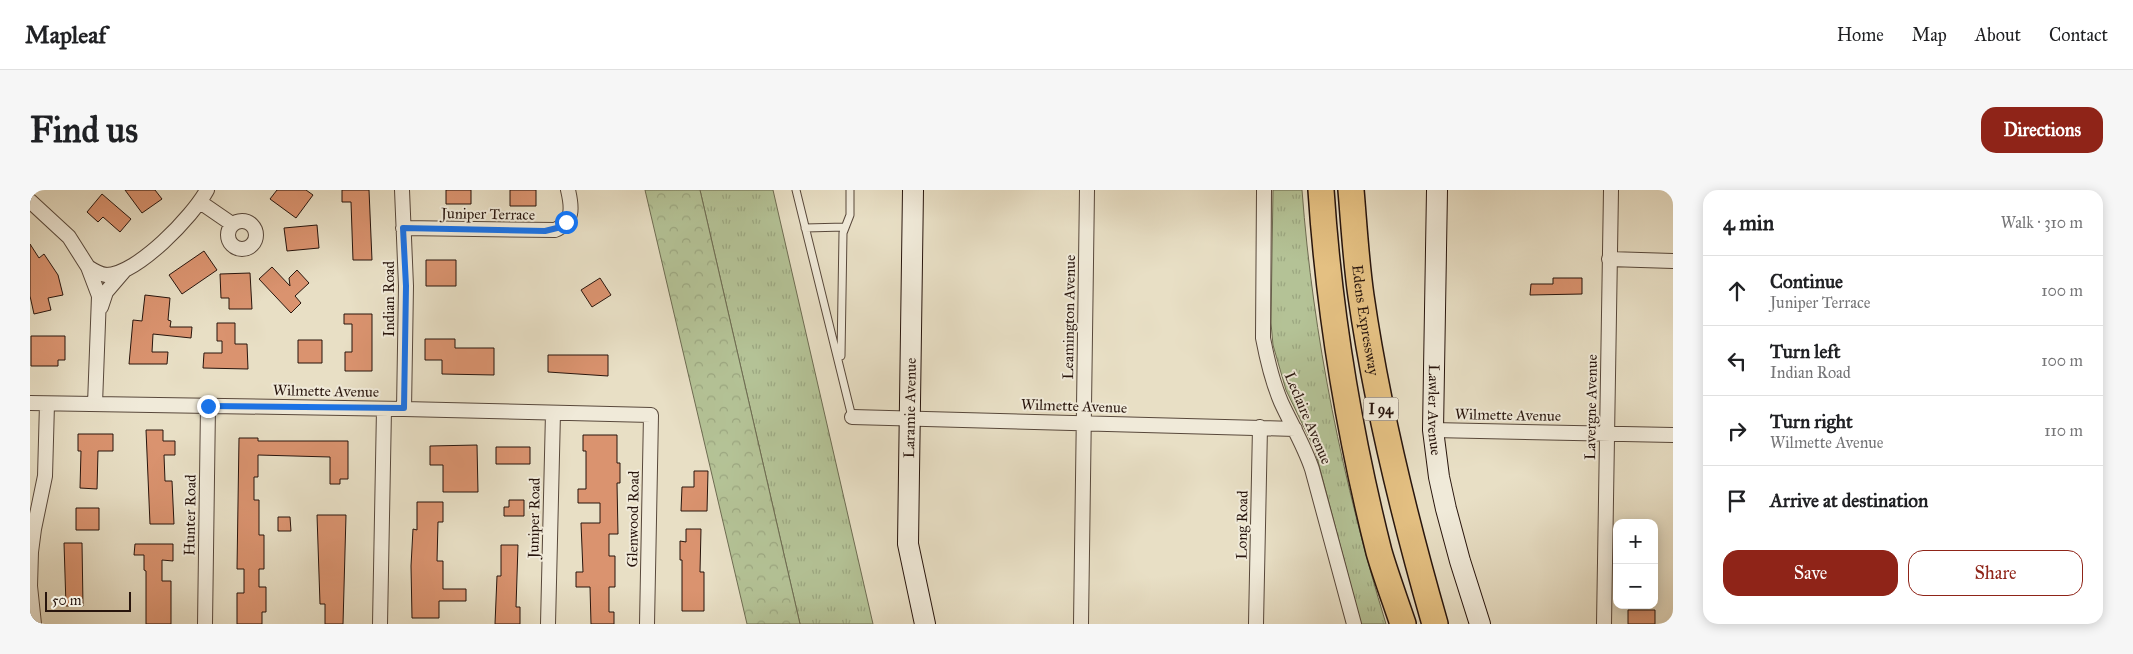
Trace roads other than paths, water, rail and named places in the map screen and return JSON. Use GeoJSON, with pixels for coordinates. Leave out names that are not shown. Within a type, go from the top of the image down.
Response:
{"type":"FeatureCollection","features":[{"type":"Feature","properties":{"kind":"highway","name":"I 94"},"geometry":{"type":"LineString","coordinates":[[1321,190],[1325,261],[1349,418],[1380,554],[1403,624]]}},
{"type":"Feature","properties":{"kind":"highway","name":"Edens Expressway"},"geometry":{"type":"LineString","coordinates":[[1351,190],[1361,294],[1385,427],[1412,547],[1435,624]]}},
{"type":"Feature","properties":{"kind":"street"},"geometry":{"type":"LineString","coordinates":[[99,312],[106,292],[126,269],[173,233],[208,190]]}},
{"type":"Feature","properties":{"kind":"street","name":"Indian Road"},"geometry":{"type":"LineString","coordinates":[[402,190],[406,286],[404,408]]}},
{"type":"Feature","properties":{"kind":"street","name":"Juniper Terrace"},"geometry":{"type":"LineString","coordinates":[[403,228],[555,230],[561,227],[570,217],[572,209],[568,190]]}},
{"type":"Feature","properties":{"kind":"street","name":"Laramie Avenue"},"geometry":{"type":"LineString","coordinates":[[913,190],[908,544],[925,624]]}},
{"type":"Feature","properties":{"kind":"street","name":"Leamington Avenue"},"geometry":{"type":"LineString","coordinates":[[1080,624],[1087,190]]}},
{"type":"Feature","properties":{"kind":"street","name":"Leclaire Avenue"},"geometry":{"type":"LineString","coordinates":[[1264,190],[1263,338],[1272,376],[1281,401],[1295,428],[1312,469],[1354,624]]}},
{"type":"Feature","properties":{"kind":"street","name":"Lawler Avenue"},"geometry":{"type":"LineString","coordinates":[[1436,190],[1434,430],[1439,478],[1444,501],[1480,624]]}},
{"type":"Feature","properties":{"kind":"street","name":"Lavergne Avenue"},"geometry":{"type":"LineString","coordinates":[[1604,624],[1611,190]]}},
{"type":"Feature","properties":{"kind":"street"},"geometry":{"type":"LineString","coordinates":[[30,201],[69,237],[88,267],[99,296],[95,404]]}},
{"type":"Feature","properties":{"kind":"street"},"geometry":{"type":"LineString","coordinates":[[200,202],[232,224]]}},
{"type":"Feature","properties":{"kind":"street"},"geometry":{"type":"LineString","coordinates":[[1609,259],[1673,261]]}},
{"type":"Feature","properties":{"kind":"street"},"geometry":{"type":"LineString","coordinates":[[88,267],[104,275],[126,269]]}},
{"type":"Feature","properties":{"kind":"street","name":"Wilmette Avenue"},"geometry":{"type":"LineString","coordinates":[[30,403],[404,408],[651,415]]}},
{"type":"Feature","properties":{"kind":"street"},"geometry":{"type":"LineString","coordinates":[[34,624],[30,586],[31,552],[45,476],[47,404]]}},
{"type":"Feature","properties":{"kind":"street","name":"Hunter Road"},"geometry":{"type":"LineString","coordinates":[[205,624],[208,406]]}},
{"type":"Feature","properties":{"kind":"street"},"geometry":{"type":"LineString","coordinates":[[380,624],[384,408]]}},
{"type":"Feature","properties":{"kind":"street","name":"Juniper Road"},"geometry":{"type":"LineString","coordinates":[[548,624],[553,413]]}},
{"type":"Feature","properties":{"kind":"street","name":"Glenwood Road"},"geometry":{"type":"LineString","coordinates":[[647,624],[651,415]]}},
{"type":"Feature","properties":{"kind":"street","name":"Wilmette Avenue"},"geometry":{"type":"LineString","coordinates":[[852,417],[1295,428]]}},
{"type":"Feature","properties":{"kind":"street","name":"Long Road"},"geometry":{"type":"LineString","coordinates":[[1256,624],[1260,427]]}},
{"type":"Feature","properties":{"kind":"street","name":"Wilmette Avenue"},"geometry":{"type":"LineString","coordinates":[[1434,430],[1673,435]]}},
{"type":"Feature","properties":{"kind":"lane"},"geometry":{"type":"LineString","coordinates":[[796,190],[841,366],[852,417]]}},
{"type":"Feature","properties":{"kind":"lane"},"geometry":{"type":"LineString","coordinates":[[841,366],[843,233],[850,215],[850,190]]}},
{"type":"Feature","properties":{"kind":"lane"},"geometry":{"type":"LineString","coordinates":[[805,228],[845,227]]}}]}
